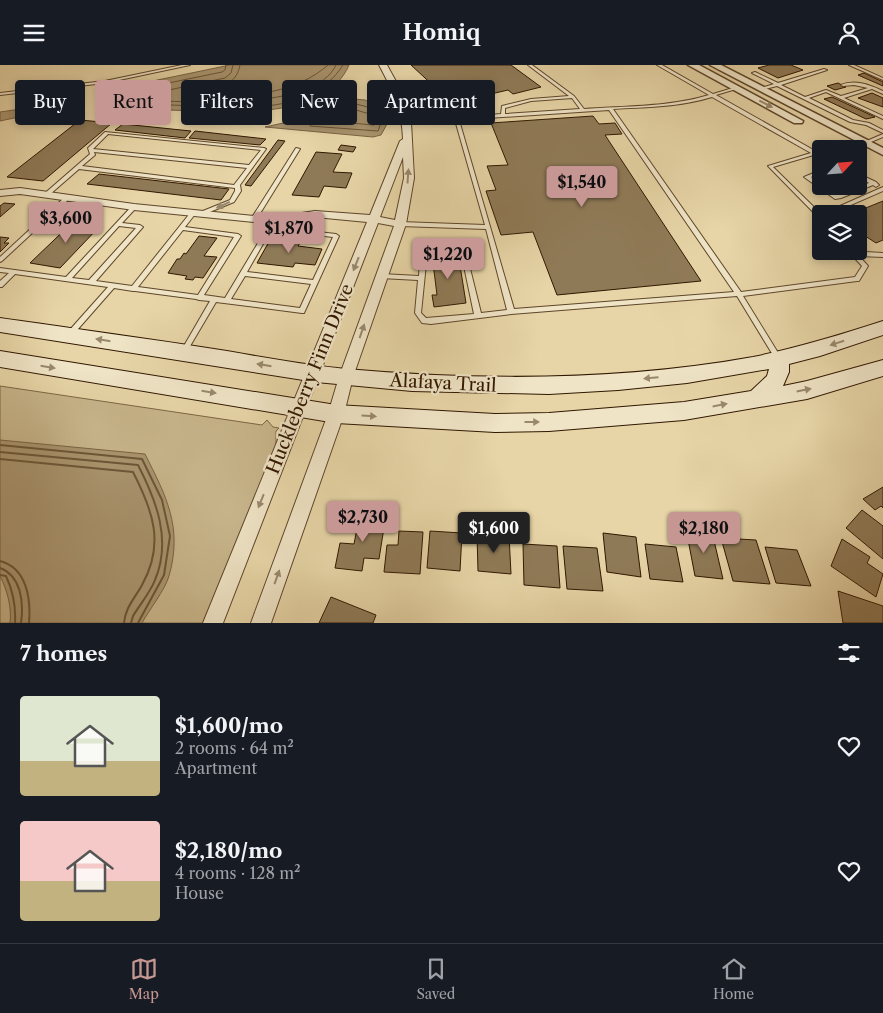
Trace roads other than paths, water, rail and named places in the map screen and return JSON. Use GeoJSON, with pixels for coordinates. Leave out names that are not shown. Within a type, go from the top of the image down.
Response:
{"type":"FeatureCollection","features":[{"type":"Feature","properties":{"kind":"main road","name":"Alafaya Trail"},"geometry":{"type":"LineString","coordinates":[[0,325],[346,377],[484,385],[566,385],[676,376],[778,358],[833,344],[883,327]]}},
{"type":"Feature","properties":{"kind":"main road"},"geometry":{"type":"LineString","coordinates":[[756,399],[776,379],[781,370],[778,358]]}},
{"type":"Feature","properties":{"kind":"main road","name":"Alafaya Trail"},"geometry":{"type":"LineString","coordinates":[[0,359],[336,414],[438,421],[549,422],[658,415],[807,390],[883,368]]}},
{"type":"Feature","properties":{"kind":"street","name":"Huckleberry Finn Drive"},"geometry":{"type":"LineString","coordinates":[[383,65],[391,80]]}},
{"type":"Feature","properties":{"kind":"street"},"geometry":{"type":"LineString","coordinates":[[692,65],[810,127]]}},
{"type":"Feature","properties":{"kind":"street"},"geometry":{"type":"LineString","coordinates":[[714,65],[762,89],[848,140]]}},
{"type":"Feature","properties":{"kind":"street"},"geometry":{"type":"LineString","coordinates":[[735,88],[751,83]]}},
{"type":"Feature","properties":{"kind":"street","name":"Huckleberry Finn Drive"},"geometry":{"type":"LineString","coordinates":[[261,623],[336,414],[346,377],[400,224],[409,178],[406,125]]}},
{"type":"Feature","properties":{"kind":"street","name":"Huckleberry Finn Drive"},"geometry":{"type":"LineString","coordinates":[[213,623],[408,135]]}},
{"type":"Feature","properties":{"kind":"street"},"geometry":{"type":"LineString","coordinates":[[868,149],[883,152]]}},
{"type":"Feature","properties":{"kind":"street"},"geometry":{"type":"LineString","coordinates":[[868,153],[883,165]]}},
{"type":"Feature","properties":{"kind":"street"},"geometry":{"type":"LineString","coordinates":[[0,193],[20,191],[134,207],[254,219],[273,224],[299,215],[315,214],[375,219],[400,224]]}},
{"type":"Feature","properties":{"kind":"lane"},"geometry":{"type":"LineString","coordinates":[[85,82],[168,65]]}},
{"type":"Feature","properties":{"kind":"lane"},"geometry":{"type":"LineString","coordinates":[[85,84],[188,65]]}},
{"type":"Feature","properties":{"kind":"lane"},"geometry":{"type":"LineString","coordinates":[[530,65],[573,97],[583,110]]}},
{"type":"Feature","properties":{"kind":"lane"},"geometry":{"type":"LineString","coordinates":[[659,65],[812,151]]}},
{"type":"Feature","properties":{"kind":"lane"},"geometry":{"type":"LineString","coordinates":[[851,65],[883,79]]}},
{"type":"Feature","properties":{"kind":"lane"},"geometry":{"type":"LineString","coordinates":[[762,89],[825,70]]}},
{"type":"Feature","properties":{"kind":"lane"},"geometry":{"type":"LineString","coordinates":[[754,73],[852,121],[866,124],[883,134],[868,144]]}},
{"type":"Feature","properties":{"kind":"lane"},"geometry":{"type":"LineString","coordinates":[[843,85],[853,82],[883,93]]}},
{"type":"Feature","properties":{"kind":"lane"},"geometry":{"type":"LineString","coordinates":[[495,116],[674,104],[713,96],[735,88]]}},
{"type":"Feature","properties":{"kind":"lane"},"geometry":{"type":"LineString","coordinates":[[840,98],[872,88]]}},
{"type":"Feature","properties":{"kind":"lane"},"geometry":{"type":"LineString","coordinates":[[804,98],[832,89]]}},
{"type":"Feature","properties":{"kind":"lane"},"geometry":{"type":"LineString","coordinates":[[826,91],[883,118]]}},
{"type":"Feature","properties":{"kind":"lane"},"geometry":{"type":"LineString","coordinates":[[0,94],[15,92]]}},
{"type":"Feature","properties":{"kind":"lane"},"geometry":{"type":"LineString","coordinates":[[503,115],[503,107],[513,103],[573,97]]}},
{"type":"Feature","properties":{"kind":"lane"},"geometry":{"type":"LineString","coordinates":[[610,108],[739,294],[778,358]]}},
{"type":"Feature","properties":{"kind":"lane"},"geometry":{"type":"LineString","coordinates":[[866,124],[883,118]]}},
{"type":"Feature","properties":{"kind":"lane"},"geometry":{"type":"LineString","coordinates":[[459,125],[512,312]]}},
{"type":"Feature","properties":{"kind":"lane"},"geometry":{"type":"LineString","coordinates":[[46,195],[93,154],[90,148],[107,133],[264,149],[237,187],[238,191],[232,201],[196,214],[181,228],[133,289]]}},
{"type":"Feature","properties":{"kind":"lane"},"geometry":{"type":"LineString","coordinates":[[254,219],[298,149]]}},
{"type":"Feature","properties":{"kind":"lane"},"geometry":{"type":"LineString","coordinates":[[91,150],[251,167]]}},
{"type":"Feature","properties":{"kind":"lane"},"geometry":{"type":"LineString","coordinates":[[812,154],[770,166],[812,206]]}},
{"type":"Feature","properties":{"kind":"lane"},"geometry":{"type":"LineString","coordinates":[[78,167],[237,187]]}},
{"type":"Feature","properties":{"kind":"lane"},"geometry":{"type":"LineString","coordinates":[[868,180],[883,189]]}},
{"type":"Feature","properties":{"kind":"lane"},"geometry":{"type":"LineString","coordinates":[[868,185],[874,183]]}},
{"type":"Feature","properties":{"kind":"lane"},"geometry":{"type":"LineString","coordinates":[[847,205],[883,189]]}},
{"type":"Feature","properties":{"kind":"lane"},"geometry":{"type":"LineString","coordinates":[[831,195],[834,197],[844,195]]}},
{"type":"Feature","properties":{"kind":"lane"},"geometry":{"type":"LineString","coordinates":[[0,260],[67,198]]}},
{"type":"Feature","properties":{"kind":"lane"},"geometry":{"type":"LineString","coordinates":[[67,279],[134,207]]}},
{"type":"Feature","properties":{"kind":"lane"},"geometry":{"type":"LineString","coordinates":[[90,283],[140,227],[118,224]]}},
{"type":"Feature","properties":{"kind":"lane"},"geometry":{"type":"LineString","coordinates":[[0,270],[133,289],[302,311],[336,237],[273,224],[227,301]]}},
{"type":"Feature","properties":{"kind":"lane"},"geometry":{"type":"LineString","coordinates":[[400,224],[488,227]]}},
{"type":"Feature","properties":{"kind":"lane"},"geometry":{"type":"LineString","coordinates":[[181,228],[238,236],[199,297]]}},
{"type":"Feature","properties":{"kind":"lane"},"geometry":{"type":"LineString","coordinates":[[478,316],[462,245],[427,249],[424,253],[418,313],[424,321],[739,294],[857,279],[865,266],[859,260]]}},
{"type":"Feature","properties":{"kind":"lane"},"geometry":{"type":"LineString","coordinates":[[867,254],[883,255]]}},
{"type":"Feature","properties":{"kind":"lane"},"geometry":{"type":"LineString","coordinates":[[0,285],[14,272]]}},
{"type":"Feature","properties":{"kind":"lane"},"geometry":{"type":"LineString","coordinates":[[243,275],[315,282]]}},
{"type":"Feature","properties":{"kind":"lane"},"geometry":{"type":"LineString","coordinates":[[381,276],[422,278]]}},
{"type":"Feature","properties":{"kind":"lane"},"geometry":{"type":"LineString","coordinates":[[69,335],[112,286]]}},
{"type":"Feature","properties":{"kind":"lane"},"geometry":{"type":"LineString","coordinates":[[183,353],[214,299]]}},
{"type":"Feature","properties":{"kind":"water"},"geometry":{"type":"Polygon","coordinates":[[[230,65],[349,65],[339,80],[282,80],[282,107],[272,109],[272,80],[181,80],[181,111],[171,110],[171,80],[158,80],[230,65]]]}},
{"type":"Feature","properties":{"kind":"water"},"geometry":{"type":"Polygon","coordinates":[[[357,99],[367,101],[367,125],[386,125],[381,135],[373,137],[265,127],[282,123],[282,125],[357,125],[357,99]]]}},
{"type":"Feature","properties":{"kind":"water"},"geometry":{"type":"Polygon","coordinates":[[[15,110],[15,118],[0,121],[0,112],[15,110]]]}},
{"type":"Feature","properties":{"kind":"water"},"geometry":{"type":"Polygon","coordinates":[[[0,440],[145,454],[166,498],[173,527],[174,542],[173,558],[167,582],[142,623],[10,623],[8,599],[0,576],[0,440]]]}}]}
